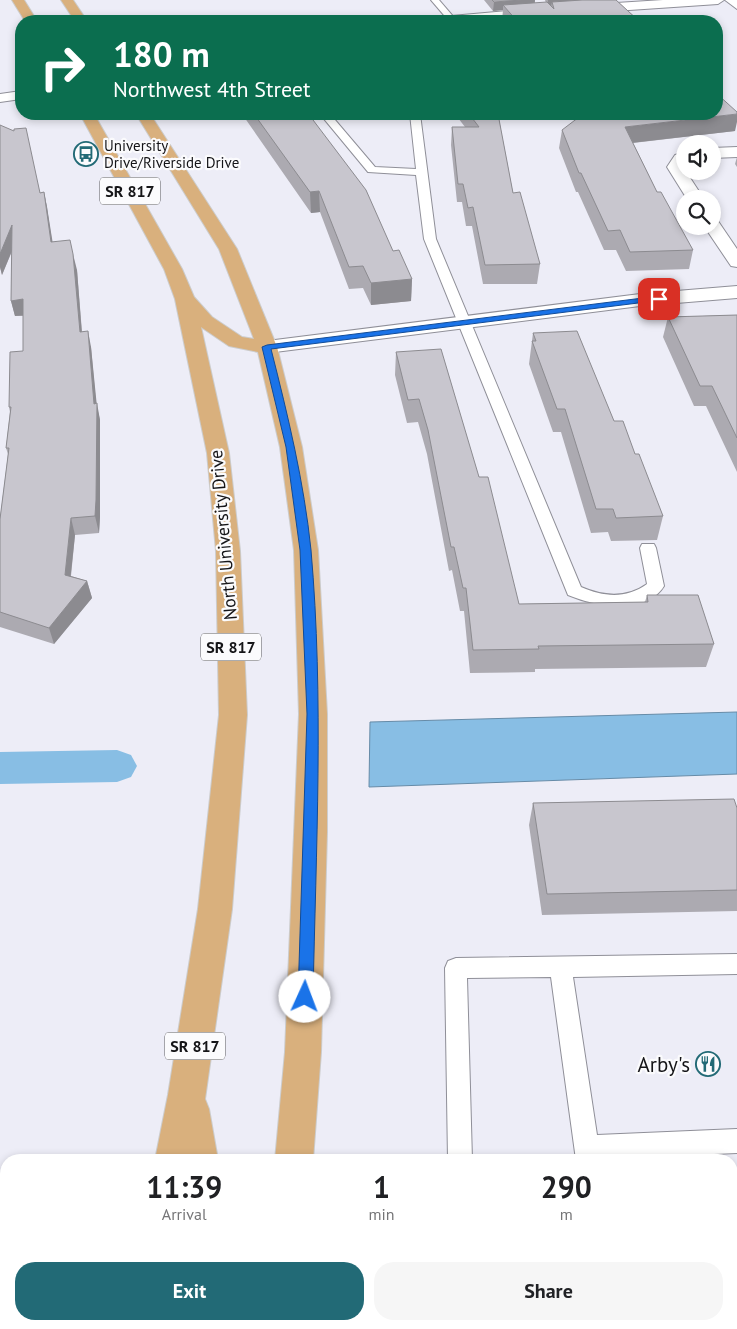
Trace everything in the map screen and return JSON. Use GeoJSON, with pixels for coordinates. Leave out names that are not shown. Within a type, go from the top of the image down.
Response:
{"type":"FeatureCollection","features":[{"type":"Feature","properties":{"kind":"main road"},"geometry":{"type":"LineString","coordinates":[[18,0],[27,15]]}},
{"type":"Feature","properties":{"kind":"main road"},"geometry":{"type":"LineString","coordinates":[[67,0],[77,15]]}},
{"type":"Feature","properties":{"kind":"main road","name":"North University Drive"},"geometry":{"type":"LineString","coordinates":[[90,120],[173,269],[185,299],[218,453],[228,551],[233,715],[215,909],[187,1095],[175,1154]]}},
{"type":"Feature","properties":{"kind":"main road","name":"SR 817"},"geometry":{"type":"LineString","coordinates":[[147,120],[228,249],[267,347],[291,447],[306,550],[312,714],[311,842],[304,1052],[295,1154]]}},
{"type":"Feature","properties":{"kind":"main road"},"geometry":{"type":"LineString","coordinates":[[185,299],[205,321],[236,342],[267,347]]}},
{"type":"Feature","properties":{"kind":"main road"},"geometry":{"type":"LineString","coordinates":[[187,1095],[198,1154]]}},
{"type":"Feature","properties":{"kind":"street"},"geometry":{"type":"LineString","coordinates":[[567,10],[718,0]]}},
{"type":"Feature","properties":{"kind":"street"},"geometry":{"type":"LineString","coordinates":[[731,0],[737,5]]}},
{"type":"Feature","properties":{"kind":"street"},"geometry":{"type":"LineString","coordinates":[[660,15],[737,9]]}},
{"type":"Feature","properties":{"kind":"street"},"geometry":{"type":"LineString","coordinates":[[514,15],[548,11]]}},
{"type":"Feature","properties":{"kind":"street"},"geometry":{"type":"LineString","coordinates":[[0,98],[15,96]]}},
{"type":"Feature","properties":{"kind":"street"},"geometry":{"type":"LineString","coordinates":[[721,153],[737,152]]}},
{"type":"Feature","properties":{"kind":"street"},"geometry":{"type":"LineString","coordinates":[[719,235],[737,262]]}},
{"type":"Feature","properties":{"kind":"street"},"geometry":{"type":"LineString","coordinates":[[267,347],[640,300],[737,292]]}},
{"type":"Feature","properties":{"kind":"lane"},"geometry":{"type":"LineString","coordinates":[[435,0],[444,15]]}},
{"type":"Feature","properties":{"kind":"lane"},"geometry":{"type":"LineString","coordinates":[[330,120],[372,170],[421,172]]}},
{"type":"Feature","properties":{"kind":"lane"},"geometry":{"type":"LineString","coordinates":[[416,120],[430,239],[466,322],[574,591],[591,599],[606,601],[644,596],[656,586],[648,548]]}},
{"type":"Feature","properties":{"kind":"lane"},"geometry":{"type":"LineString","coordinates":[[460,1154],[456,968],[737,964]]}},
{"type":"Feature","properties":{"kind":"lane"},"geometry":{"type":"LineString","coordinates":[[561,968],[588,1154],[737,1141]]}},
{"type":"Feature","properties":{"kind":"water"},"geometry":{"type":"Polygon","coordinates":[[[737,712],[737,774],[369,787],[370,722],[737,712]]]}},
{"type":"Feature","properties":{"kind":"building"},"geometry":{"type":"Polygon","coordinates":[[[492,0],[522,0],[494,2],[492,0]]]}},
{"type":"Feature","properties":{"kind":"building"},"geometry":{"type":"Polygon","coordinates":[[[616,0],[632,15],[512,15],[503,5],[547,2],[554,9],[552,2],[616,0]]]}},
{"type":"Feature","properties":{"kind":"building"},"geometry":{"type":"Polygon","coordinates":[[[723,99],[737,114],[723,116],[723,99]]]}},
{"type":"Feature","properties":{"kind":"building"},"geometry":{"type":"Polygon","coordinates":[[[258,120],[313,120],[366,190],[393,251],[399,250],[412,279],[371,283],[363,266],[349,267],[319,191],[310,192],[258,120]]]}},
{"type":"Feature","properties":{"kind":"building"},"geometry":{"type":"Polygon","coordinates":[[[474,120],[499,120],[513,193],[520,192],[540,264],[485,265],[473,207],[468,208],[463,184],[458,184],[452,127],[479,127],[474,120]]]}},
{"type":"Feature","properties":{"kind":"building"},"geometry":{"type":"Polygon","coordinates":[[[575,120],[685,120],[625,127],[657,192],[661,192],[676,219],[676,235],[685,235],[693,250],[630,252],[620,230],[608,231],[581,173],[579,173],[562,130],[575,120]]]}},
{"type":"Feature","properties":{"kind":"building"},"geometry":{"type":"Polygon","coordinates":[[[0,125],[14,131],[14,129],[26,128],[40,193],[44,192],[51,242],[70,240],[80,332],[88,331],[94,404],[97,403],[95,516],[71,518],[65,575],[87,581],[49,628],[0,612],[0,519],[9,448],[6,448],[11,407],[9,407],[10,352],[23,351],[23,299],[11,301],[12,225],[0,254],[0,125]]]}},
{"type":"Feature","properties":{"kind":"building"},"geometry":{"type":"Polygon","coordinates":[[[737,315],[737,438],[712,386],[700,386],[668,317],[737,315]]]}},
{"type":"Feature","properties":{"kind":"building"},"geometry":{"type":"Polygon","coordinates":[[[577,331],[614,421],[623,421],[635,454],[639,454],[663,516],[616,518],[613,509],[596,509],[565,409],[557,409],[532,341],[536,341],[533,333],[577,331]]]}},
{"type":"Feature","properties":{"kind":"building"},"geometry":{"type":"Polygon","coordinates":[[[441,349],[479,477],[488,477],[519,604],[648,602],[647,595],[698,595],[714,644],[538,646],[539,649],[473,650],[466,588],[463,588],[454,547],[451,547],[428,430],[419,399],[408,400],[396,352],[441,349]]]}},
{"type":"Feature","properties":{"kind":"building"},"geometry":{"type":"Polygon","coordinates":[[[734,799],[737,808],[737,890],[547,894],[533,803],[734,799]]]}},
{"type":"Feature","properties":{"kind":"waterway"},"geometry":{"type":"LineString","coordinates":[[0,768],[117,766]]}},
{"type":"Feature","properties":{"kind":"place","name":"University Drive/Riverside Drive"},"geometry":{"type":"Point","coordinates":[86,154]}},
{"type":"Feature","properties":{"kind":"place","name":"Arby's"},"geometry":{"type":"Point","coordinates":[708,1064]}},
{"type":"Feature","properties":{"kind":"route"},"geometry":{"type":"LineString","coordinates":[[305,997],[311,832],[312,714],[306,550],[291,447],[267,347],[659,299]]}}]}
